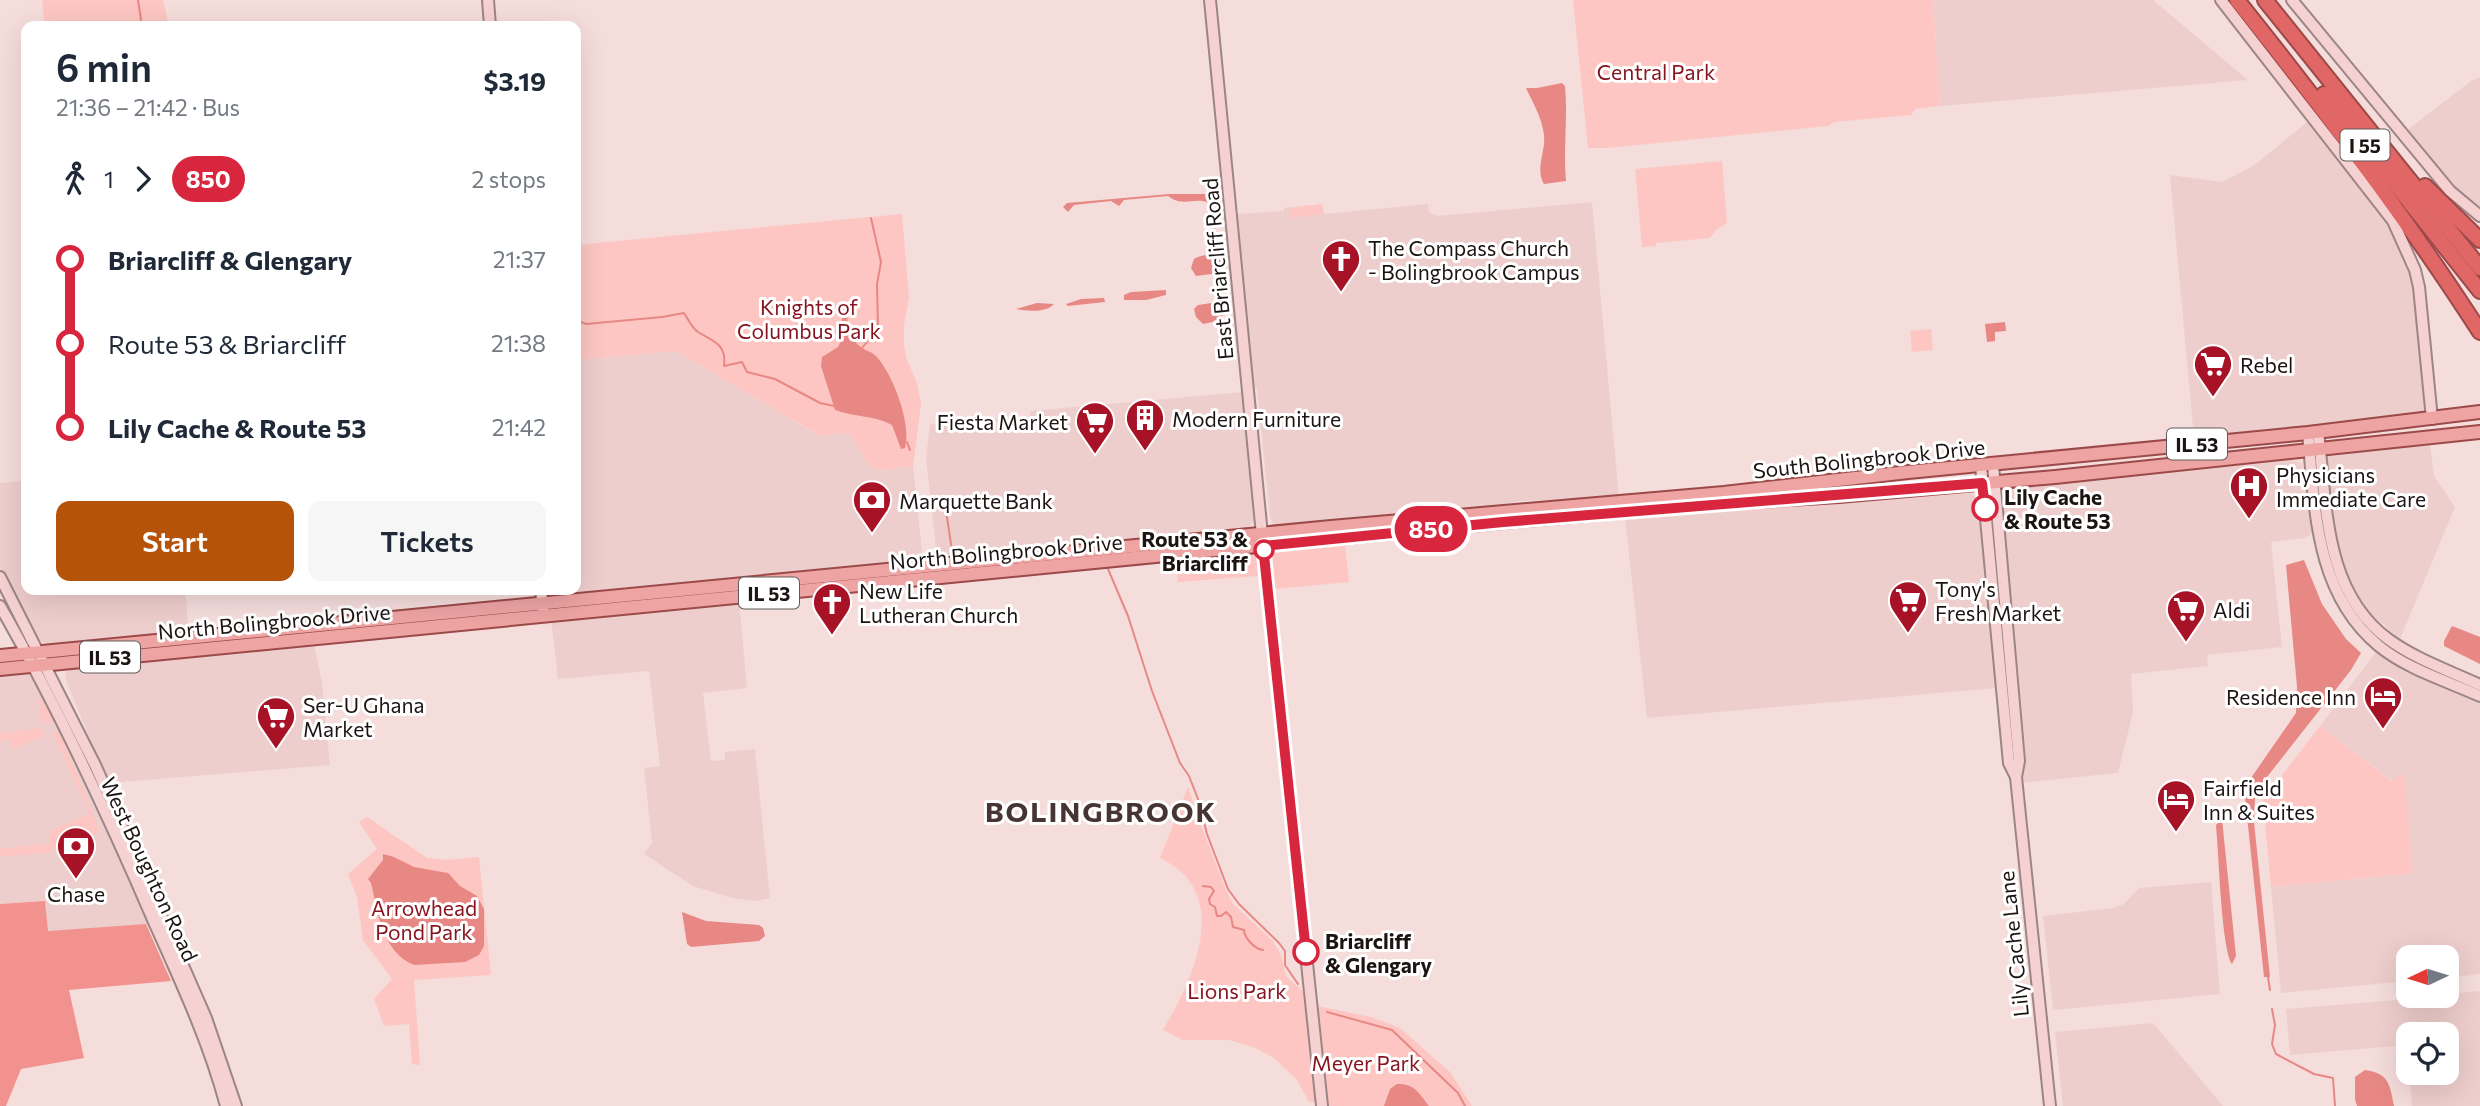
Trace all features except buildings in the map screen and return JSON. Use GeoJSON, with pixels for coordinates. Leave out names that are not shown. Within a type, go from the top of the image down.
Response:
{"type":"FeatureCollection","features":[{"type":"Feature","properties":{"kind":"highway"},"geometry":{"type":"LineString","coordinates":[[2237,0],[2344,136],[2441,272],[2480,332]]}},
{"type":"Feature","properties":{"kind":"highway","name":"I 55"},"geometry":{"type":"LineString","coordinates":[[2248,0],[2480,291]]}},
{"type":"Feature","properties":{"kind":"highway","name":"I 55"},"geometry":{"type":"LineString","coordinates":[[2266,0],[2480,268]]}},
{"type":"Feature","properties":{"kind":"highway"},"geometry":{"type":"LineString","coordinates":[[2395,160],[2480,240]]}},
{"type":"Feature","properties":{"kind":"main road","name":"South Bolingbrook Drive"},"geometry":{"type":"LineString","coordinates":[[1262,540],[2313,432],[2480,412]]}},
{"type":"Feature","properties":{"kind":"main road","name":"South Bolingbrook Drive"},"geometry":{"type":"LineString","coordinates":[[1262,540],[1988,483],[2480,432]]}},
{"type":"Feature","properties":{"kind":"main road","name":"North Bolingbrook Drive"},"geometry":{"type":"LineString","coordinates":[[0,668],[36,659],[1262,540]]}},
{"type":"Feature","properties":{"kind":"main road","name":"North Bolingbrook Drive"},"geometry":{"type":"LineString","coordinates":[[0,656],[36,659]]}},
{"type":"Feature","properties":{"kind":"street"},"geometry":{"type":"LineString","coordinates":[[488,0],[490,21]]}},
{"type":"Feature","properties":{"kind":"street","name":"East Briarcliff Road"},"geometry":{"type":"LineString","coordinates":[[1210,0],[1262,540],[1322,1106]]}},
{"type":"Feature","properties":{"kind":"street"},"geometry":{"type":"LineString","coordinates":[[2221,0],[2393,221],[2415,270],[2419,287],[2432,419]]}},
{"type":"Feature","properties":{"kind":"street"},"geometry":{"type":"LineString","coordinates":[[2292,0],[2450,191],[2480,216]]}},
{"type":"Feature","properties":{"kind":"street"},"geometry":{"type":"LineString","coordinates":[[2313,432],[2324,560],[2342,604],[2379,646],[2400,660],[2480,696]]}},
{"type":"Feature","properties":{"kind":"street"},"geometry":{"type":"LineString","coordinates":[[2315,450],[2334,560],[2355,603],[2387,639],[2480,685]]}},
{"type":"Feature","properties":{"kind":"street","name":"Lily Cache Lane"},"geometry":{"type":"LineString","coordinates":[[1987,466],[2009,763],[2016,777],[2050,1106]]}},
{"type":"Feature","properties":{"kind":"street"},"geometry":{"type":"LineString","coordinates":[[0,578],[36,659]]}},
{"type":"Feature","properties":{"kind":"street"},"geometry":{"type":"LineString","coordinates":[[542,595],[543,609]]}},
{"type":"Feature","properties":{"kind":"street"},"geometry":{"type":"LineString","coordinates":[[0,606],[36,659]]}},
{"type":"Feature","properties":{"kind":"street","name":"West Boughton Road"},"geometry":{"type":"LineString","coordinates":[[36,659],[113,827],[199,1026],[226,1106]]}},
{"type":"Feature","properties":{"kind":"street","name":"West Boughton Road"},"geometry":{"type":"LineString","coordinates":[[36,659],[90,752],[206,1018],[236,1106]]}},
{"type":"Feature","properties":{"kind":"shaded area"},"geometry":{"type":"Polygon","coordinates":[[[1933,0],[2153,0],[2248,80],[1940,106],[1933,0]]]}},
{"type":"Feature","properties":{"kind":"shaded area"},"geometry":{"type":"Polygon","coordinates":[[[2480,77],[2480,209],[2454,189],[2406,131],[2480,77]]]}},
{"type":"Feature","properties":{"kind":"shaded area"},"geometry":{"type":"Polygon","coordinates":[[[1562,83],[1565,86],[1566,98],[1566,181],[1544,184],[1540,172],[1543,129],[1526,88],[1562,83]]]}},
{"type":"Feature","properties":{"kind":"shaded area"},"geometry":{"type":"Polygon","coordinates":[[[2307,122],[2395,234],[2411,273],[2425,412],[2194,438],[2170,175],[2223,182],[2256,164],[2307,122]]]}},
{"type":"Feature","properties":{"kind":"shaded area"},"geometry":{"type":"Polygon","coordinates":[[[1169,194],[1208,194],[1212,214],[1209,203],[1184,202],[1168,196],[1124,200],[1119,206],[1111,201],[1074,205],[1068,212],[1063,207],[1067,203],[1169,194]]]}},
{"type":"Feature","properties":{"kind":"shaded area"},"geometry":{"type":"Polygon","coordinates":[[[1592,202],[1619,498],[1519,501],[1479,509],[1280,529],[1274,526],[1270,517],[1257,388],[1254,388],[1237,214],[1284,211],[1284,208],[1322,204],[1324,214],[1428,204],[1429,212],[1437,216],[1592,202]]]}},
{"type":"Feature","properties":{"kind":"shaded area"},"geometry":{"type":"Polygon","coordinates":[[[1212,214],[1221,259],[1220,273],[1196,276],[1191,268],[1194,259],[1210,253],[1214,244],[1212,214]]]}},
{"type":"Feature","properties":{"kind":"shaded area"},"geometry":{"type":"Polygon","coordinates":[[[1166,290],[1166,295],[1146,300],[1124,300],[1124,295],[1131,292],[1166,290]]]}},
{"type":"Feature","properties":{"kind":"shaded area"},"geometry":{"type":"Polygon","coordinates":[[[1104,298],[1105,302],[1066,304],[1081,299],[1104,298]]]}},
{"type":"Feature","properties":{"kind":"shaded area"},"geometry":{"type":"Polygon","coordinates":[[[1218,302],[1224,307],[1222,320],[1203,324],[1196,317],[1194,309],[1198,305],[1218,302]]]}},
{"type":"Feature","properties":{"kind":"shaded area"},"geometry":{"type":"Polygon","coordinates":[[[1037,303],[1054,304],[1041,310],[1016,309],[1037,303]]]}},
{"type":"Feature","properties":{"kind":"shaded area"},"geometry":{"type":"Polygon","coordinates":[[[842,309],[847,309],[848,326],[854,340],[876,356],[889,375],[900,400],[906,426],[905,448],[901,449],[892,425],[878,419],[835,410],[821,366],[822,357],[838,347],[842,339],[842,309]]]}},
{"type":"Feature","properties":{"kind":"shaded area"},"geometry":{"type":"Polygon","coordinates":[[[2005,322],[2006,331],[1995,332],[1995,341],[1987,342],[1985,324],[2005,322]]]}},
{"type":"Feature","properties":{"kind":"shaded area"},"geometry":{"type":"Polygon","coordinates":[[[676,351],[819,436],[845,433],[852,436],[868,465],[880,470],[913,466],[922,551],[917,561],[581,594],[581,360],[676,351]]]}},
{"type":"Feature","properties":{"kind":"shaded area"},"geometry":{"type":"Polygon","coordinates":[[[1244,392],[1254,520],[1246,531],[944,557],[939,555],[936,549],[926,458],[930,424],[1030,416],[1030,411],[1244,392]]]}},
{"type":"Feature","properties":{"kind":"shaded area"},"geometry":{"type":"Polygon","coordinates":[[[2430,445],[2434,476],[2455,507],[2400,639],[2370,613],[2347,579],[2336,545],[2325,456],[2430,445]]]}},
{"type":"Feature","properties":{"kind":"shaded area"},"geometry":{"type":"Polygon","coordinates":[[[2287,459],[2301,463],[2307,477],[2314,526],[2311,534],[2305,538],[2271,542],[2282,647],[2207,655],[2208,666],[2131,674],[2133,712],[2118,773],[2021,783],[2002,505],[2005,490],[2010,487],[2287,459]]]}},
{"type":"Feature","properties":{"kind":"shaded area"},"geometry":{"type":"Polygon","coordinates":[[[21,481],[21,595],[185,595],[189,634],[51,645],[40,641],[0,567],[0,483],[21,481]]]}},
{"type":"Feature","properties":{"kind":"shaded area"},"geometry":{"type":"Polygon","coordinates":[[[1962,490],[1977,498],[1998,688],[1647,718],[1625,518],[1962,490]]]}},
{"type":"Feature","properties":{"kind":"shaded area"},"geometry":{"type":"Polygon","coordinates":[[[2304,560],[2322,604],[2346,639],[2361,653],[2351,670],[2256,791],[2254,822],[2270,977],[2264,977],[2244,788],[2296,713],[2297,687],[2286,565],[2304,560]]]}},
{"type":"Feature","properties":{"kind":"shaded area"},"geometry":{"type":"Polygon","coordinates":[[[739,600],[747,688],[703,693],[711,761],[725,760],[725,752],[755,749],[770,898],[756,901],[732,898],[693,886],[644,854],[652,843],[644,768],[660,766],[649,671],[558,679],[551,619],[739,600]]]}},
{"type":"Feature","properties":{"kind":"shaded area"},"geometry":{"type":"Polygon","coordinates":[[[2452,626],[2480,637],[2480,664],[2444,646],[2452,626]]]}},
{"type":"Feature","properties":{"kind":"shaded area"},"geometry":{"type":"Polygon","coordinates":[[[314,644],[322,683],[330,765],[108,783],[65,678],[67,668],[314,644]]]}},
{"type":"Feature","properties":{"kind":"shaded area"},"geometry":{"type":"Polygon","coordinates":[[[2378,649],[2394,660],[2480,702],[2480,974],[2459,977],[2459,945],[2396,945],[2396,982],[2281,993],[2271,887],[2413,873],[2393,781],[2320,726],[2378,649]]]}},
{"type":"Feature","properties":{"kind":"shaded area"},"geometry":{"type":"Polygon","coordinates":[[[18,671],[27,673],[34,680],[151,924],[47,931],[45,901],[0,904],[0,675],[18,671]]]}},
{"type":"Feature","properties":{"kind":"shaded area"},"geometry":{"type":"Polygon","coordinates":[[[2222,819],[2236,956],[2232,964],[2223,924],[2220,885],[2216,825],[2222,819]]]}},
{"type":"Feature","properties":{"kind":"shaded area"},"geometry":{"type":"Polygon","coordinates":[[[383,854],[414,867],[448,873],[460,886],[477,896],[484,909],[484,946],[479,955],[465,962],[414,965],[395,951],[383,930],[368,879],[383,860],[383,854]]]}},
{"type":"Feature","properties":{"kind":"shaded area"},"geometry":{"type":"Polygon","coordinates":[[[2211,882],[2220,994],[2053,1010],[2043,916],[2113,908],[2124,904],[2139,888],[2211,882]]]}},
{"type":"Feature","properties":{"kind":"shaded area"},"geometry":{"type":"Polygon","coordinates":[[[45,901],[48,931],[146,924],[171,981],[69,990],[84,1058],[21,1069],[6,1106],[0,1106],[0,904],[45,901]]]}},
{"type":"Feature","properties":{"kind":"shaded area"},"geometry":{"type":"Polygon","coordinates":[[[682,912],[706,921],[759,925],[765,936],[759,941],[691,947],[687,944],[682,912]]]}},
{"type":"Feature","properties":{"kind":"shaded area"},"geometry":{"type":"Polygon","coordinates":[[[2480,991],[2480,1106],[2412,1106],[2410,1085],[2459,1085],[2459,1022],[2396,1022],[2396,1046],[2290,1055],[2286,1009],[2396,1000],[2396,1008],[2459,1008],[2459,993],[2480,991]]]}},
{"type":"Feature","properties":{"kind":"shaded area"},"geometry":{"type":"Polygon","coordinates":[[[2153,1023],[2223,1106],[2063,1106],[2055,1032],[2153,1023]]]}},
{"type":"Feature","properties":{"kind":"shaded area"},"geometry":{"type":"Polygon","coordinates":[[[2365,1070],[2384,1077],[2394,1106],[2357,1106],[2355,1077],[2365,1070]]]}},
{"type":"Feature","properties":{"kind":"shaded area"},"geometry":{"type":"Polygon","coordinates":[[[1397,1084],[1412,1087],[1429,1106],[1384,1106],[1390,1089],[1397,1084]]]}},
{"type":"Feature","properties":{"kind":"green space"},"geometry":{"type":"Polygon","coordinates":[[[42,0],[163,0],[168,21],[44,21],[42,0]]]}},
{"type":"Feature","properties":{"kind":"green space","name":"Central Park"},"geometry":{"type":"Polygon","coordinates":[[[1573,0],[1933,0],[1940,106],[1915,109],[1911,115],[1834,122],[1828,126],[1588,148],[1573,0]]]}},
{"type":"Feature","properties":{"kind":"green space"},"geometry":{"type":"Polygon","coordinates":[[[1722,161],[1727,223],[1717,229],[1710,238],[1656,243],[1656,246],[1642,247],[1635,169],[1722,161]]]}},
{"type":"Feature","properties":{"kind":"green space"},"geometry":{"type":"Polygon","coordinates":[[[1322,204],[1323,214],[1290,218],[1289,208],[1322,204]]]}},
{"type":"Feature","properties":{"kind":"green space","name":"Knights of Columbus Park"},"geometry":{"type":"Polygon","coordinates":[[[902,214],[909,298],[904,325],[904,345],[921,403],[913,466],[880,470],[868,465],[852,436],[845,433],[820,436],[676,351],[581,360],[581,245],[902,214]]]}},
{"type":"Feature","properties":{"kind":"green space"},"geometry":{"type":"Polygon","coordinates":[[[1931,329],[1933,350],[1912,352],[1910,331],[1931,329]]]}},
{"type":"Feature","properties":{"kind":"green space"},"geometry":{"type":"Polygon","coordinates":[[[1345,544],[1349,582],[1276,589],[1257,576],[1178,582],[1176,559],[1345,544]]]}},
{"type":"Feature","properties":{"kind":"green space"},"geometry":{"type":"Polygon","coordinates":[[[44,699],[55,722],[41,723],[39,700],[44,699]]]}},
{"type":"Feature","properties":{"kind":"green space"},"geometry":{"type":"Polygon","coordinates":[[[2320,726],[2392,781],[2398,775],[2404,774],[2413,873],[2271,887],[2263,800],[2320,726]]]}},
{"type":"Feature","properties":{"kind":"green space"},"geometry":{"type":"Polygon","coordinates":[[[41,728],[45,735],[13,750],[9,739],[0,743],[0,733],[41,728]]]}},
{"type":"Feature","properties":{"kind":"green space"},"geometry":{"type":"Polygon","coordinates":[[[59,731],[100,832],[61,851],[0,857],[0,849],[50,843],[49,831],[90,814],[52,732],[59,731]]]}},
{"type":"Feature","properties":{"kind":"green space","name":"Lions Park"},"geometry":{"type":"Polygon","coordinates":[[[1188,787],[1228,895],[1234,905],[1272,940],[1281,955],[1286,976],[1305,993],[1317,1102],[1309,1102],[1297,1080],[1273,1057],[1253,1047],[1229,1040],[1183,1040],[1163,1030],[1186,987],[1200,938],[1201,914],[1196,892],[1183,873],[1160,858],[1188,787]]]}},
{"type":"Feature","properties":{"kind":"green space","name":"Arrowhead Pond Park"},"geometry":{"type":"Polygon","coordinates":[[[367,817],[427,858],[447,860],[479,857],[491,975],[414,980],[420,1065],[412,1064],[409,1024],[384,1026],[374,999],[392,979],[363,940],[357,897],[348,874],[377,849],[359,822],[367,817]]]}},
{"type":"Feature","properties":{"kind":"green space","name":"Meyer Park"},"geometry":{"type":"Polygon","coordinates":[[[1317,1006],[1371,1017],[1400,1028],[1450,1072],[1472,1106],[1327,1106],[1317,1006]]]}},
{"type":"Feature","properties":{"kind":"waterway"},"geometry":{"type":"LineString","coordinates":[[138,0],[141,21]]}},
{"type":"Feature","properties":{"kind":"waterway"},"geometry":{"type":"LineString","coordinates":[[862,348],[878,328],[877,284],[881,262],[871,218]]}},
{"type":"Feature","properties":{"kind":"waterway"},"geometry":{"type":"LineString","coordinates":[[581,322],[586,324],[684,313],[696,330],[721,348],[724,366],[742,362],[747,372],[775,379],[820,403],[834,406]]}},
{"type":"Feature","properties":{"kind":"waterway"},"geometry":{"type":"LineString","coordinates":[[907,442],[910,450]]}},
{"type":"Feature","properties":{"kind":"waterway"},"geometry":{"type":"LineString","coordinates":[[937,497],[947,517],[952,551]]}},
{"type":"Feature","properties":{"kind":"waterway"},"geometry":{"type":"LineString","coordinates":[[1108,569],[1128,616],[1152,691],[1180,763],[1189,776],[1198,799],[1207,834],[1228,889],[1285,951],[1285,965],[1298,984]]}},
{"type":"Feature","properties":{"kind":"waterway"},"geometry":{"type":"LineString","coordinates":[[1203,886],[1211,887],[1214,891],[1209,899],[1217,916],[1226,912],[1231,917],[1233,927],[1244,930],[1250,942],[1263,950]]}},
{"type":"Feature","properties":{"kind":"waterway"},"geometry":{"type":"LineString","coordinates":[[2268,977],[2270,990]]}},
{"type":"Feature","properties":{"kind":"waterway"},"geometry":{"type":"LineString","coordinates":[[2272,1009],[2275,1025],[2272,1044],[2276,1054],[2314,1074],[2333,1078],[2335,1106]]}},
{"type":"Feature","properties":{"kind":"waterway"},"geometry":{"type":"LineString","coordinates":[[1327,1012],[1392,1030],[1458,1093],[1465,1106]]}},
{"type":"Feature","properties":{"kind":"bus line","name":"850"},"geometry":{"type":"LineString","coordinates":[[1306,952],[1263,546],[1503,522],[1982,483],[1985,508]]}},
{"type":"Feature","properties":{"kind":"place","name":"The Compass Church - Bolingbrook Campus"},"geometry":{"type":"Point","coordinates":[1341,293]}},
{"type":"Feature","properties":{"kind":"place","name":"Rebel"},"geometry":{"type":"Point","coordinates":[2213,398]}},
{"type":"Feature","properties":{"kind":"place","name":"Modern Furniture"},"geometry":{"type":"Point","coordinates":[1145,452]}},
{"type":"Feature","properties":{"kind":"place","name":"Fiesta Market"},"geometry":{"type":"Point","coordinates":[1095,455]}},
{"type":"Feature","properties":{"kind":"place","name":"Lily Cache & Route 53"},"geometry":{"type":"Point","coordinates":[1985,508]}},
{"type":"Feature","properties":{"kind":"place","name":"Physicians Immediate Care"},"geometry":{"type":"Point","coordinates":[2249,520]}},
{"type":"Feature","properties":{"kind":"place","name":"Marquette Bank"},"geometry":{"type":"Point","coordinates":[872,534]}},
{"type":"Feature","properties":{"kind":"place","name":"Route 53 & Briarcliff"},"geometry":{"type":"Point","coordinates":[1264,550]}},
{"type":"Feature","properties":{"kind":"place","name":"Tony's Fresh Market"},"geometry":{"type":"Point","coordinates":[1908,634]}},
{"type":"Feature","properties":{"kind":"place","name":"New Life Lutheran Church"},"geometry":{"type":"Point","coordinates":[832,636]}},
{"type":"Feature","properties":{"kind":"place","name":"Aldi"},"geometry":{"type":"Point","coordinates":[2186,643]}},
{"type":"Feature","properties":{"kind":"place","name":"Residence Inn"},"geometry":{"type":"Point","coordinates":[2383,730]}},
{"type":"Feature","properties":{"kind":"place","name":"Ser-U Ghana Market"},"geometry":{"type":"Point","coordinates":[276,750]}},
{"type":"Feature","properties":{"kind":"place","name":"Fairfield Inn & Suites"},"geometry":{"type":"Point","coordinates":[2176,833]}},
{"type":"Feature","properties":{"kind":"place","name":"Chase"},"geometry":{"type":"Point","coordinates":[76,880]}},
{"type":"Feature","properties":{"kind":"place","name":"Briarcliff & Glengary"},"geometry":{"type":"Point","coordinates":[1306,952]}},
{"type":"Feature","properties":{"kind":"district","name":"BOLINGBROOK"},"geometry":{"type":"Point","coordinates":[1101,811]}}]}
